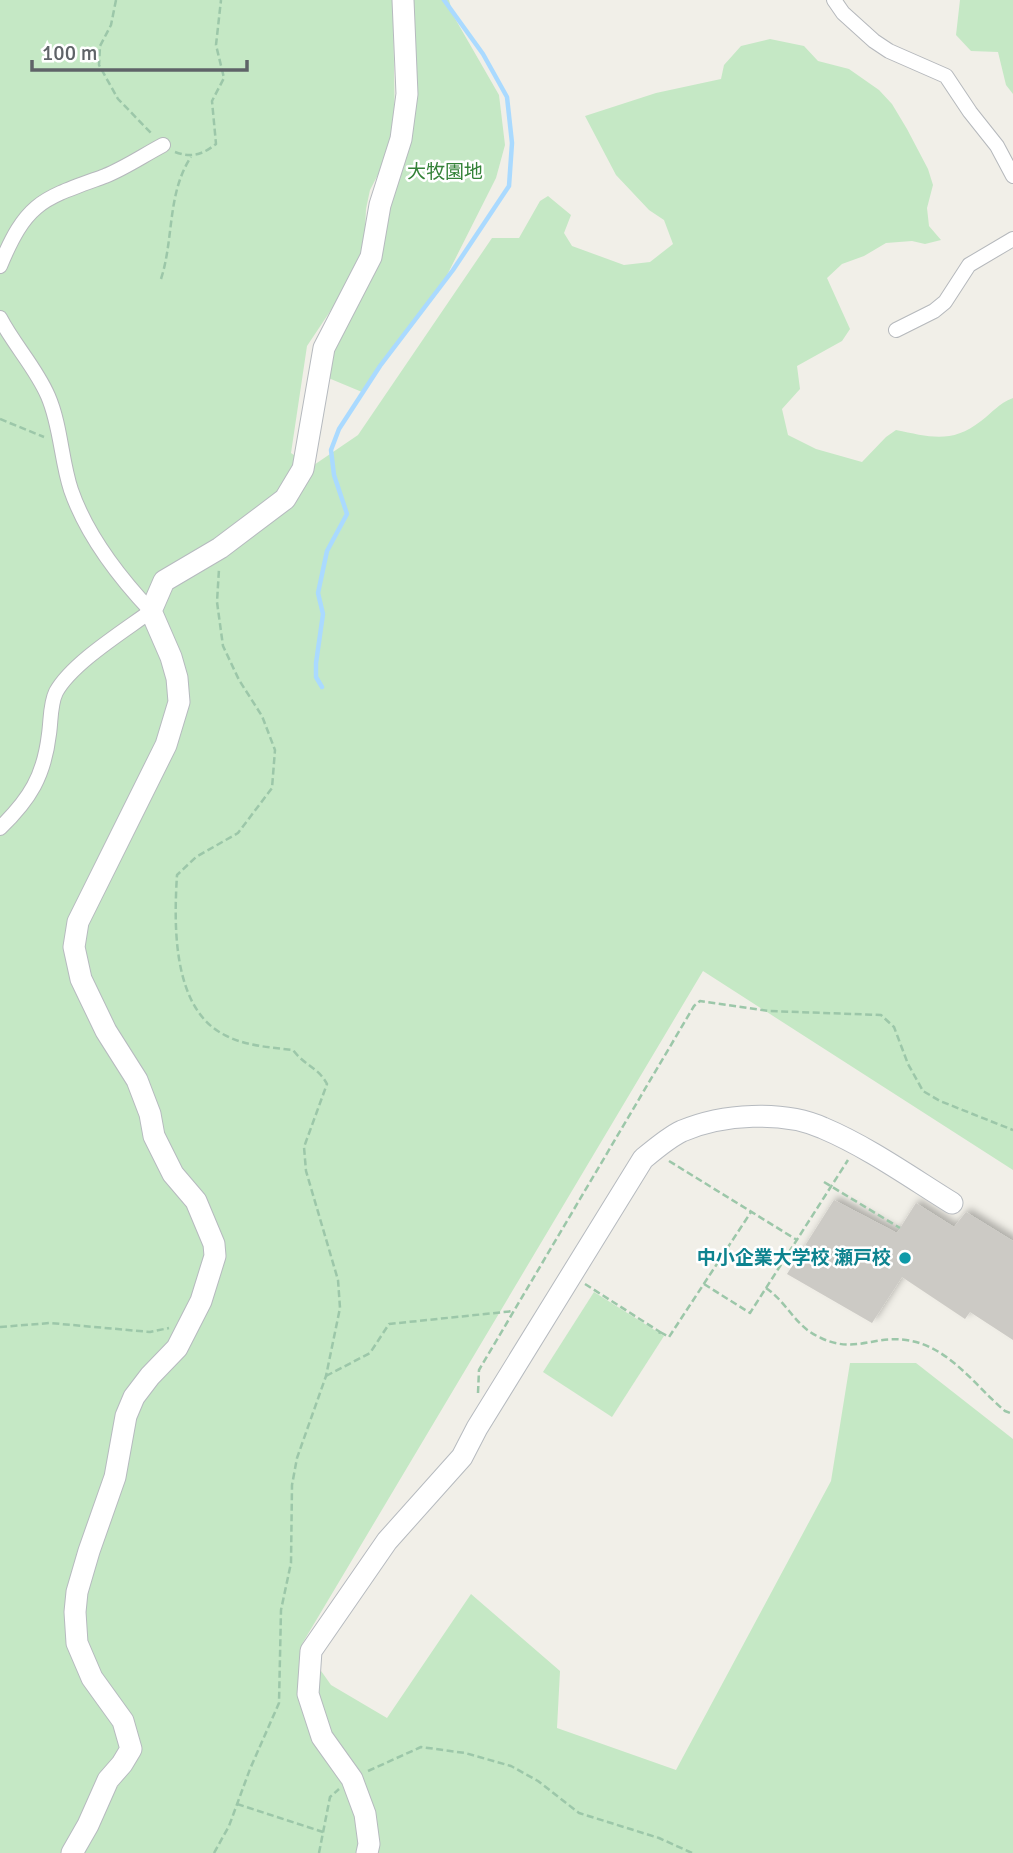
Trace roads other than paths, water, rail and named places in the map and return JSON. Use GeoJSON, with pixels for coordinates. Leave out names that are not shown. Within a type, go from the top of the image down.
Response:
{"type":"FeatureCollection","features":[{"type":"Feature","properties":{"kind":"street"},"geometry":{"type":"LineString","coordinates":[[0,828],[18,810],[39,780],[46,758],[53,698],[58,688],[95,652],[151,611],[164,581],[220,548],[285,499],[303,469],[324,348],[371,257],[380,205],[401,139],[408,94],[403,0]]}},
{"type":"Feature","properties":{"kind":"street"},"geometry":{"type":"LineString","coordinates":[[834,0],[843,13],[874,41],[889,51],[946,76],[996,146],[1013,176]]}},
{"type":"Feature","properties":{"kind":"street"},"geometry":{"type":"LineString","coordinates":[[0,266],[20,223],[37,205],[81,183],[106,175],[163,145]]}},
{"type":"Feature","properties":{"kind":"street"},"geometry":{"type":"LineString","coordinates":[[896,330],[934,311],[945,302],[968,265],[1013,239]]}},
{"type":"Feature","properties":{"kind":"street"},"geometry":{"type":"LineString","coordinates":[[0,318],[47,394],[70,488],[82,517],[125,583],[151,611],[177,678],[179,702],[166,745],[78,922],[74,947],[81,979],[106,1031],[137,1080],[150,1114],[154,1136],[173,1174],[196,1201],[214,1244],[215,1256],[201,1301],[177,1348],[134,1397],[126,1416],[115,1477],[78,1592],[75,1612],[77,1643],[92,1678],[123,1721],[131,1749],[122,1765],[108,1780],[72,1853]]}},
{"type":"Feature","properties":{"kind":"street"},"geometry":{"type":"LineString","coordinates":[[367,1853],[369,1844],[365,1814],[352,1779],[322,1737],[308,1694],[312,1651],[387,1541],[462,1457],[477,1428],[643,1159],[681,1131],[733,1116],[778,1117],[821,1126],[952,1203]]}},
{"type":"Feature","properties":{"kind":"waterway"},"geometry":{"type":"LineString","coordinates":[[322,687],[316,677],[323,614],[318,593],[327,551],[347,514],[334,475],[331,450],[339,429],[380,366],[453,270],[509,186],[512,143],[507,97],[483,54],[444,0]]}},
{"type":"Feature","properties":{"kind":"place","name":"中小企業大学校 瀬戸校"},"geometry":{"type":"Point","coordinates":[905,1258]}},
{"type":"Feature","properties":{"kind":"park label","name":"大牧園地"},"geometry":{"type":"Point","coordinates":[445,172]}}]}
